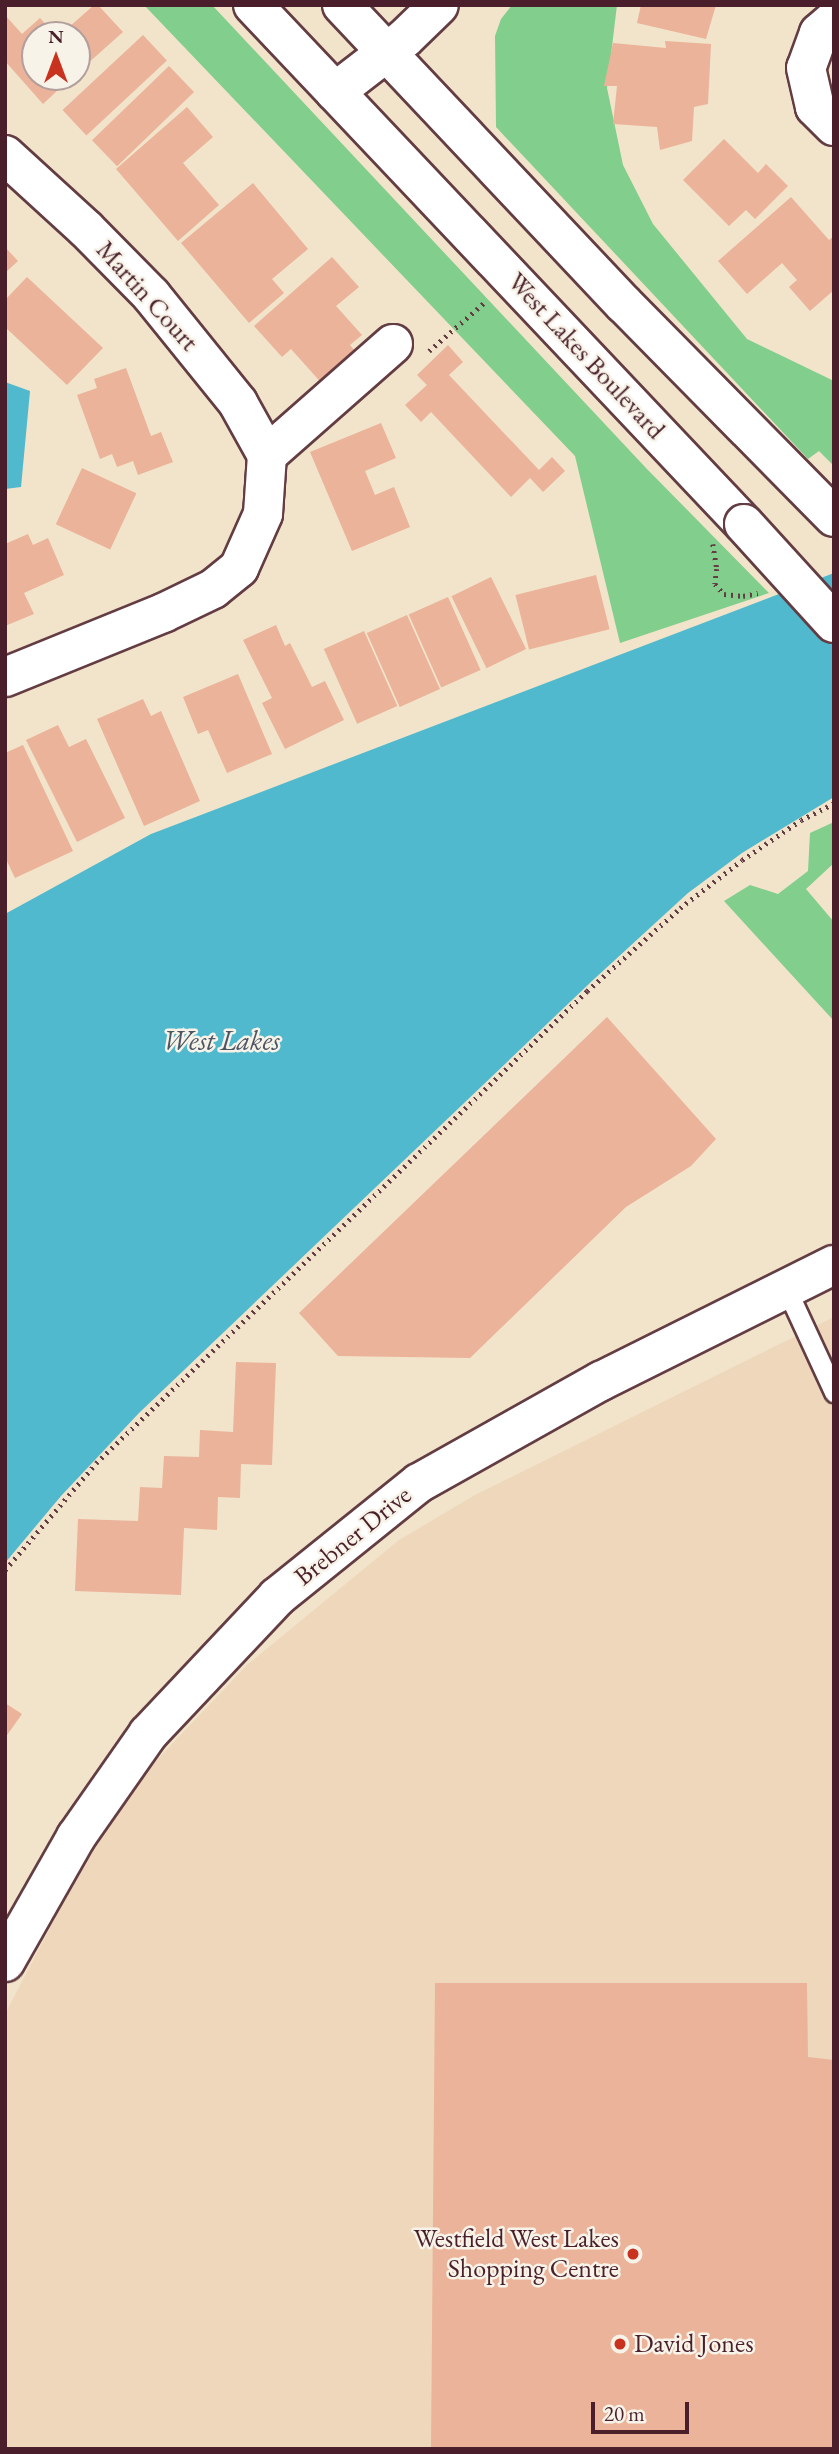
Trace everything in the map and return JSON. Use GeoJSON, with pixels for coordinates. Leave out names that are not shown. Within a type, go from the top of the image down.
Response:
{"type":"FeatureCollection","features":[{"type":"Feature","properties":{"kind":"street","name":"West Lakes Boulevard"},"geometry":{"type":"LineString","coordinates":[[253,5],[335,92],[728,531],[834,624]]}},
{"type":"Feature","properties":{"kind":"street"},"geometry":{"type":"LineString","coordinates":[[342,5],[624,304],[831,514]]}},
{"type":"Feature","properties":{"kind":"street"},"geometry":{"type":"LineString","coordinates":[[335,92],[385,53],[439,5]]}},
{"type":"Feature","properties":{"kind":"street"},"geometry":{"type":"LineString","coordinates":[[834,20],[818,33],[806,68],[815,107],[834,126]]}},
{"type":"Feature","properties":{"kind":"street","name":"Martin Court"},"geometry":{"type":"LineString","coordinates":[[5,155],[86,229],[150,295],[238,403],[267,455]]}},
{"type":"Feature","properties":{"kind":"street"},"geometry":{"type":"LineString","coordinates":[[5,677],[163,614],[213,589],[239,568],[262,514],[267,455],[387,349]]}},
{"type":"Feature","properties":{"kind":"street","name":"Brebner Drive"},"geometry":{"type":"LineString","coordinates":[[5,1962],[76,1837],[148,1734],[277,1597],[419,1483],[601,1381],[834,1265]]}},
{"type":"Feature","properties":{"kind":"lane"},"geometry":{"type":"LineString","coordinates":[[786,1288],[834,1392]]}},
{"type":"Feature","properties":{"kind":"path"},"geometry":{"type":"LineString","coordinates":[[387,349],[420,359],[488,299]]}},
{"type":"Feature","properties":{"kind":"path"},"geometry":{"type":"LineString","coordinates":[[728,531],[715,584],[724,594],[743,596],[759,592]]}},
{"type":"Feature","properties":{"kind":"path"},"geometry":{"type":"LineString","coordinates":[[5,1570],[96,1463],[587,991],[680,908],[732,868],[801,820],[834,803]]}},
{"type":"Feature","properties":{"kind":"shaded area"},"geometry":{"type":"Polygon","coordinates":[[[834,1317],[834,2449],[5,2449],[5,2014],[94,1844],[135,1783],[247,1665],[399,1540],[475,1495],[834,1317]]]}},
{"type":"Feature","properties":{"kind":"green space"},"geometry":{"type":"Polygon","coordinates":[[[144,5],[212,5],[646,468],[769,593],[620,643],[575,456],[144,5]]]}},
{"type":"Feature","properties":{"kind":"green space"},"geometry":{"type":"Polygon","coordinates":[[[512,5],[617,5],[607,88],[623,165],[653,224],[747,339],[834,381],[834,466],[819,451],[808,459],[496,127],[495,36],[501,19],[512,5]]]}},
{"type":"Feature","properties":{"kind":"green space"},"geometry":{"type":"Polygon","coordinates":[[[834,822],[834,863],[806,889],[834,922],[834,1021],[724,901],[750,885],[778,894],[808,871],[810,833],[834,822]]]}},
{"type":"Feature","properties":{"kind":"water"},"geometry":{"type":"Polygon","coordinates":[[[5,382],[30,391],[21,487],[5,489],[5,382]]]}},
{"type":"Feature","properties":{"kind":"water","name":"West Lakes"},"geometry":{"type":"Polygon","coordinates":[[[834,573],[834,797],[742,853],[688,893],[592,981],[139,1413],[61,1496],[5,1563],[5,914],[151,834],[834,573]]]}},
{"type":"Feature","properties":{"kind":"building"},"geometry":{"type":"Polygon","coordinates":[[[94,5],[98,5],[123,32],[91,61],[91,21],[76,21],[94,5]]]}},
{"type":"Feature","properties":{"kind":"building"},"geometry":{"type":"Polygon","coordinates":[[[641,5],[716,5],[706,39],[637,23],[641,5]]]}},
{"type":"Feature","properties":{"kind":"building"},"geometry":{"type":"Polygon","coordinates":[[[5,15],[21,33],[21,79],[5,61],[5,15]]]}},
{"type":"Feature","properties":{"kind":"building"},"geometry":{"type":"Polygon","coordinates":[[[143,35],[167,61],[86,136],[63,110],[83,91],[91,91],[91,83],[143,35]]]}},
{"type":"Feature","properties":{"kind":"building"},"geometry":{"type":"Polygon","coordinates":[[[665,41],[711,44],[708,104],[694,107],[692,141],[660,150],[657,127],[613,124],[617,86],[604,86],[613,43],[666,48],[665,41]]]}},
{"type":"Feature","properties":{"kind":"building"},"geometry":{"type":"Polygon","coordinates":[[[169,66],[194,92],[117,166],[92,140],[169,66]]]}},
{"type":"Feature","properties":{"kind":"building"},"geometry":{"type":"Polygon","coordinates":[[[32,91],[57,91],[43,104],[32,91]]]}},
{"type":"Feature","properties":{"kind":"building"},"geometry":{"type":"Polygon","coordinates":[[[187,107],[213,137],[183,163],[219,205],[178,241],[116,169],[187,107]]]}},
{"type":"Feature","properties":{"kind":"building"},"geometry":{"type":"Polygon","coordinates":[[[724,139],[758,173],[766,164],[788,186],[755,219],[746,210],[729,226],[683,180],[724,139]]]}},
{"type":"Feature","properties":{"kind":"building"},"geometry":{"type":"Polygon","coordinates":[[[253,183],[308,249],[272,279],[284,293],[249,323],[181,243],[253,183]]]}},
{"type":"Feature","properties":{"kind":"building"},"geometry":{"type":"Polygon","coordinates":[[[791,197],[829,240],[834,236],[834,290],[810,311],[789,287],[797,280],[782,263],[747,294],[718,261],[791,197]]]}},
{"type":"Feature","properties":{"kind":"building"},"geometry":{"type":"Polygon","coordinates":[[[5,247],[18,261],[5,273],[5,247]]]}},
{"type":"Feature","properties":{"kind":"building"},"geometry":{"type":"Polygon","coordinates":[[[332,257],[359,287],[336,306],[362,335],[350,345],[359,356],[325,387],[291,349],[282,357],[254,326],[332,257]]]}},
{"type":"Feature","properties":{"kind":"building"},"geometry":{"type":"Polygon","coordinates":[[[27,277],[103,348],[67,385],[5,327],[5,300],[27,277]]]}},
{"type":"Feature","properties":{"kind":"building"},"geometry":{"type":"Polygon","coordinates":[[[448,345],[463,362],[449,375],[539,470],[552,457],[565,471],[543,492],[530,478],[511,497],[431,412],[421,422],[405,405],[427,385],[417,375],[448,345]]]}},
{"type":"Feature","properties":{"kind":"building"},"geometry":{"type":"Polygon","coordinates":[[[126,368],[151,436],[161,432],[173,462],[138,475],[133,461],[117,467],[112,454],[100,459],[77,395],[97,388],[94,379],[126,368]]]}},
{"type":"Feature","properties":{"kind":"building"},"geometry":{"type":"Polygon","coordinates":[[[381,423],[396,458],[365,471],[375,495],[394,487],[410,527],[352,551],[310,452],[381,423]]]}},
{"type":"Feature","properties":{"kind":"building"},"geometry":{"type":"Polygon","coordinates":[[[82,468],[136,493],[110,550],[56,524],[82,468]]]}},
{"type":"Feature","properties":{"kind":"building"},"geometry":{"type":"Polygon","coordinates":[[[28,534],[33,545],[48,538],[64,575],[24,593],[34,614],[5,626],[5,544],[28,534]]]}},
{"type":"Feature","properties":{"kind":"building"},"geometry":{"type":"Polygon","coordinates":[[[596,575],[610,629],[529,649],[515,595],[596,575]]]}},
{"type":"Feature","properties":{"kind":"building"},"geometry":{"type":"Polygon","coordinates":[[[491,577],[526,649],[487,668],[451,596],[491,577]]]}},
{"type":"Feature","properties":{"kind":"building"},"geometry":{"type":"Polygon","coordinates":[[[448,597],[481,670],[441,688],[409,614],[448,597]]]}},
{"type":"Feature","properties":{"kind":"building"},"geometry":{"type":"Polygon","coordinates":[[[407,615],[440,689],[400,707],[367,633],[407,615]]]}},
{"type":"Feature","properties":{"kind":"building"},"geometry":{"type":"Polygon","coordinates":[[[276,625],[285,646],[290,643],[312,687],[325,681],[344,720],[285,749],[262,703],[272,698],[243,640],[276,625]]]}},
{"type":"Feature","properties":{"kind":"building"},"geometry":{"type":"Polygon","coordinates":[[[364,631],[397,706],[357,724],[324,649],[364,631]]]}},
{"type":"Feature","properties":{"kind":"building"},"geometry":{"type":"Polygon","coordinates":[[[238,674],[272,754],[227,773],[208,730],[198,734],[183,697],[238,674]]]}},
{"type":"Feature","properties":{"kind":"building"},"geometry":{"type":"Polygon","coordinates":[[[143,699],[151,716],[161,711],[200,801],[144,826],[97,719],[143,699]]]}},
{"type":"Feature","properties":{"kind":"building"},"geometry":{"type":"Polygon","coordinates":[[[58,725],[69,747],[86,739],[125,818],[77,842],[26,740],[58,725]]]}},
{"type":"Feature","properties":{"kind":"building"},"geometry":{"type":"Polygon","coordinates":[[[23,745],[73,851],[15,878],[5,857],[5,753],[23,745]]]}},
{"type":"Feature","properties":{"kind":"building"},"geometry":{"type":"Polygon","coordinates":[[[607,1017],[716,1139],[691,1166],[626,1207],[470,1358],[338,1356],[299,1313],[607,1017]]]}},
{"type":"Feature","properties":{"kind":"building"},"geometry":{"type":"Polygon","coordinates":[[[236,1362],[276,1363],[272,1465],[241,1464],[240,1498],[218,1497],[217,1530],[184,1528],[181,1595],[75,1591],[78,1519],[138,1521],[140,1487],[162,1488],[164,1456],[199,1457],[200,1430],[233,1432],[236,1362]]]}},
{"type":"Feature","properties":{"kind":"building"},"geometry":{"type":"Polygon","coordinates":[[[5,1703],[22,1714],[5,1738],[5,1703]]]}},
{"type":"Feature","properties":{"kind":"building","name":"Westfield West Lakes Shopping Centre"},"geometry":{"type":"Polygon","coordinates":[[[435,1983],[807,1983],[808,2057],[834,2060],[834,2449],[431,2449],[435,1983]]]}},
{"type":"Feature","properties":{"kind":"place","name":"Westfield West Lakes Shopping Centre"},"geometry":{"type":"Point","coordinates":[633,2254]}},
{"type":"Feature","properties":{"kind":"place","name":"David Jones"},"geometry":{"type":"Point","coordinates":[620,2344]}}]}
